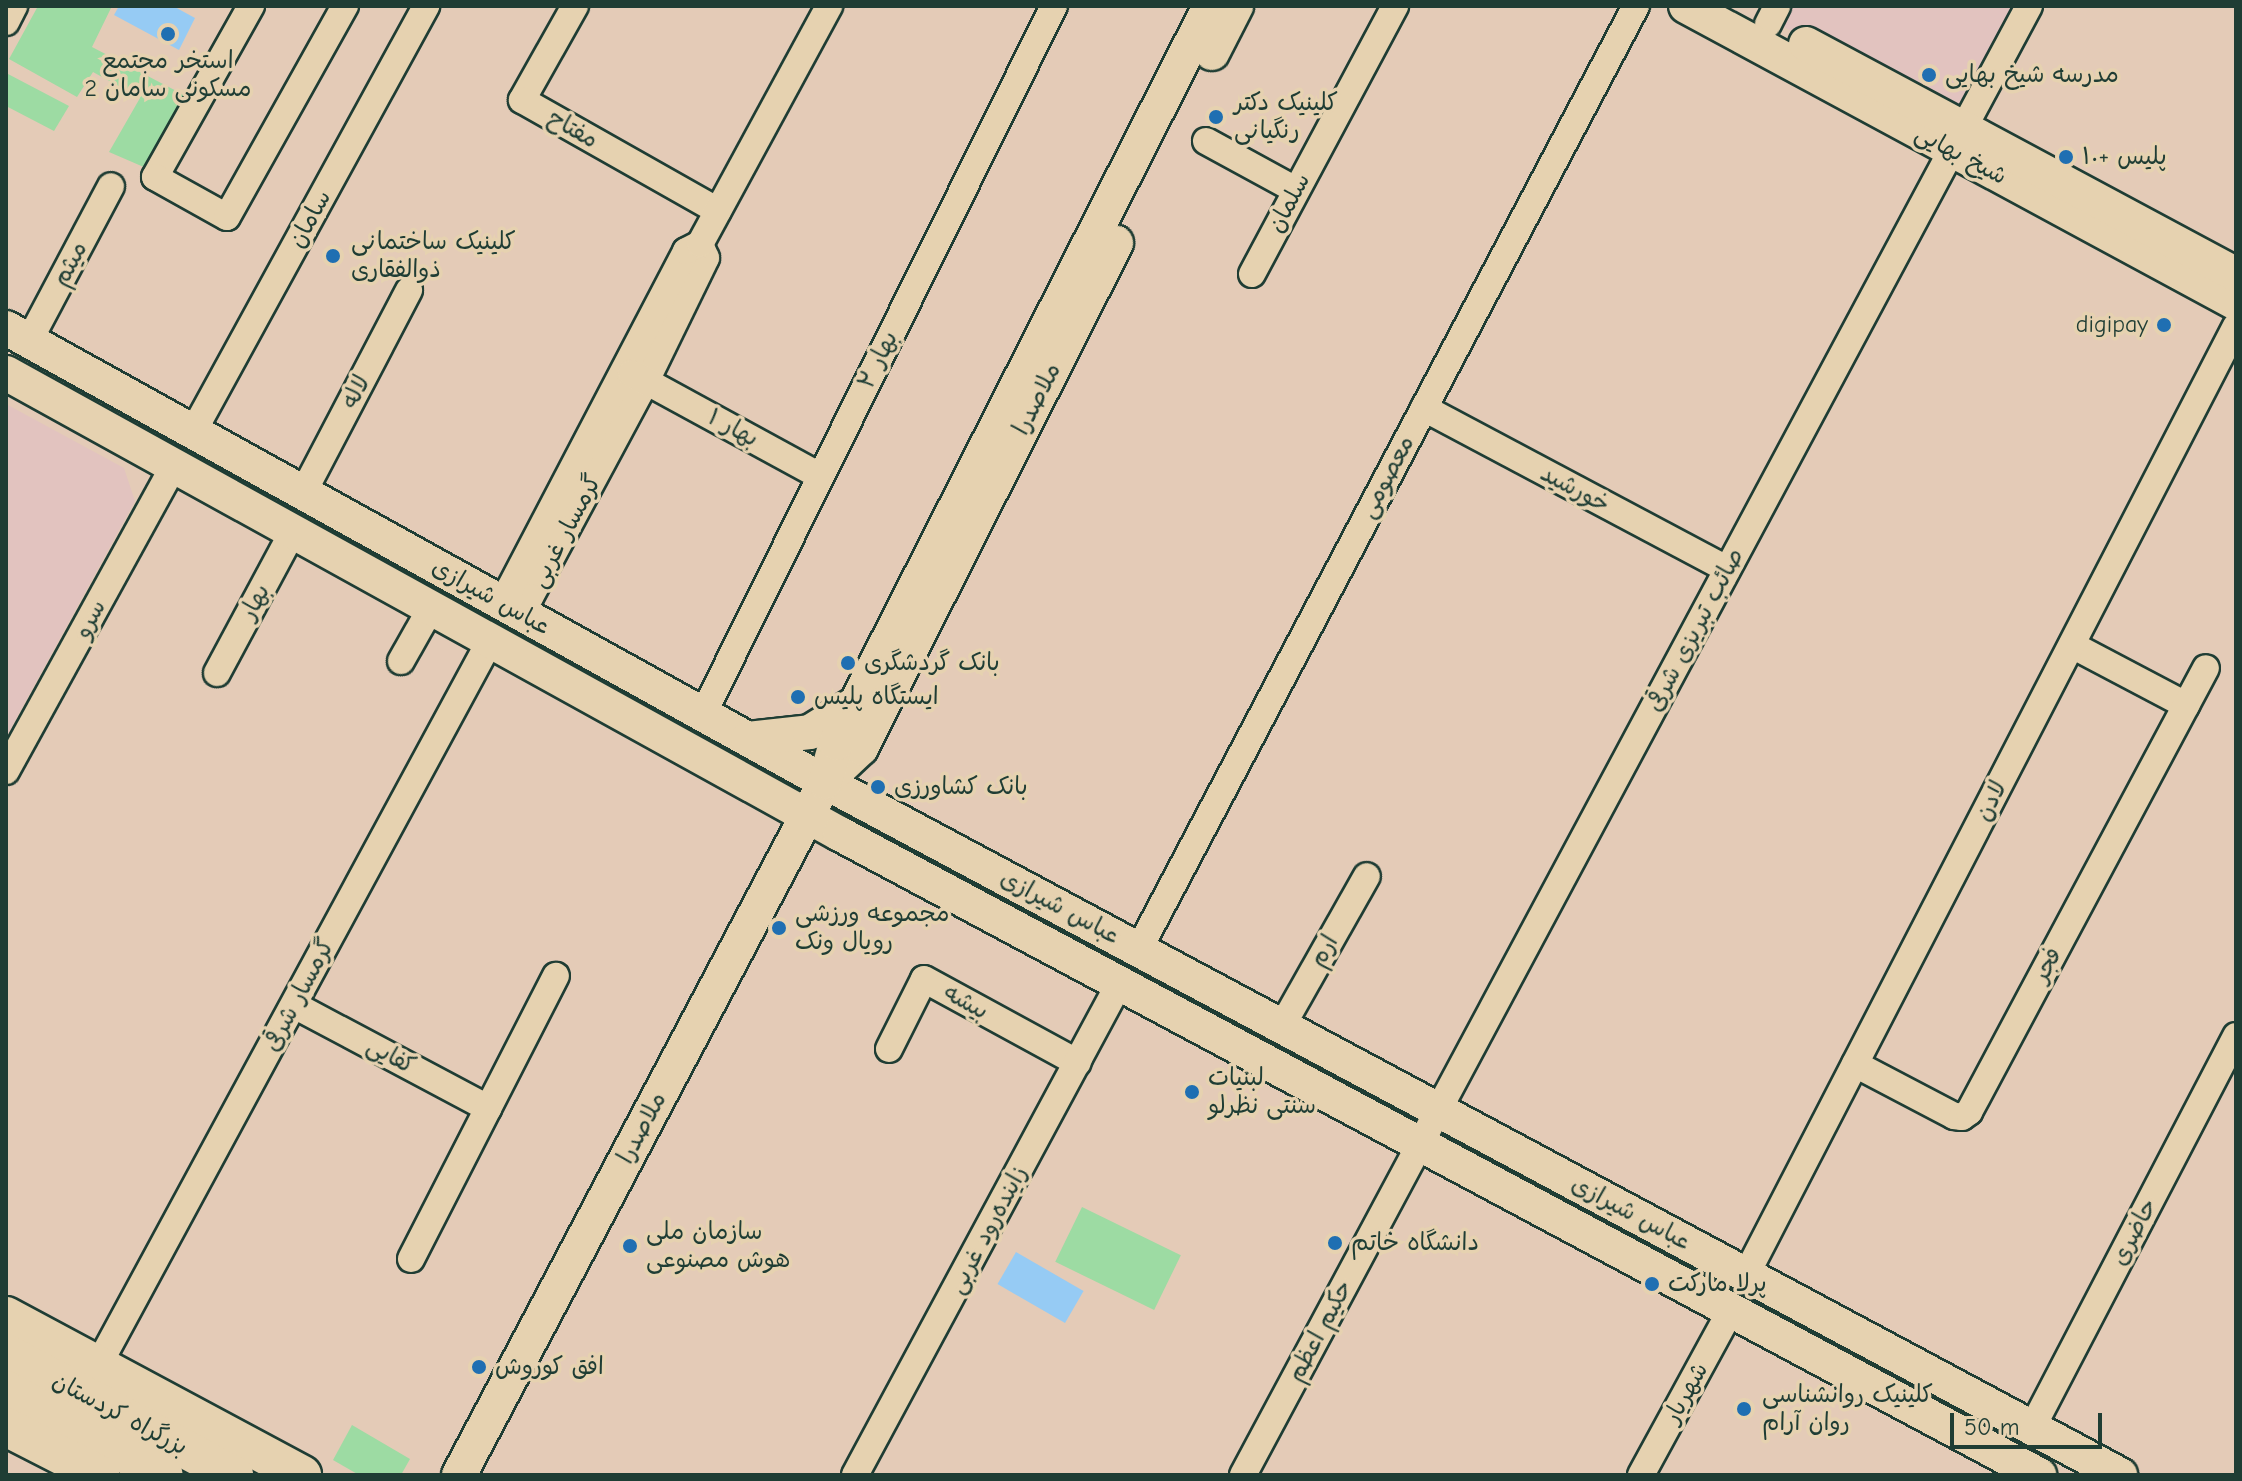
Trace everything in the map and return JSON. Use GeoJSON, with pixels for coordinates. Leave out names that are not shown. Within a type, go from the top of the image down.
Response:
{"type":"FeatureCollection","features":[{"type":"Feature","properties":{"kind":"highway"},"geometry":{"type":"LineString","coordinates":[[6,1316],[302,1475]]}},
{"type":"Feature","properties":{"kind":"highway","name":"بزرگراه کردستان"},"geometry":{"type":"LineString","coordinates":[[6,1353],[112,1447],[234,1475]]}},
{"type":"Feature","properties":{"kind":"highway","name":"بزرگراه کردستان"},"geometry":{"type":"LineString","coordinates":[[6,1390],[164,1475]]}},
{"type":"Feature","properties":{"kind":"highway"},"geometry":{"type":"LineString","coordinates":[[6,1427],[112,1447]]}},
{"type":"Feature","properties":{"kind":"main road","name":"ملاصدرا"},"geometry":{"type":"LineString","coordinates":[[459,1475],[825,782],[836,743],[855,704],[1210,6]]}},
{"type":"Feature","properties":{"kind":"main road","name":"ملاصدرا"},"geometry":{"type":"LineString","coordinates":[[825,782],[861,748],[1236,6]]}},
{"type":"Feature","properties":{"kind":"main road","name":"شیخ بهایی"},"geometry":{"type":"LineString","coordinates":[[1686,6],[2236,275]]}},
{"type":"Feature","properties":{"kind":"main road","name":"شیخ بهایی"},"geometry":{"type":"LineString","coordinates":[[1735,6],[1773,15],[1956,139],[2236,303]]}},
{"type":"Feature","properties":{"kind":"main road","name":"عباس شیرازی"},"geometry":{"type":"LineString","coordinates":[[18,335],[825,782],[2120,1475]]}},
{"type":"Feature","properties":{"kind":"main road","name":"عباس شیرازی"},"geometry":{"type":"LineString","coordinates":[[6,373],[807,815],[2039,1475]]}},
{"type":"Feature","properties":{"kind":"main road"},"geometry":{"type":"LineString","coordinates":[[490,641],[509,607]]}},
{"type":"Feature","properties":{"kind":"main road"},"geometry":{"type":"LineString","coordinates":[[748,739],[810,732],[855,704]]}},
{"type":"Feature","properties":{"kind":"main road"},"geometry":{"type":"LineString","coordinates":[[767,793],[785,781],[782,758]]}},
{"type":"Feature","properties":{"kind":"street"},"geometry":{"type":"LineString","coordinates":[[6,22],[14,6]]}},
{"type":"Feature","properties":{"kind":"street"},"geometry":{"type":"LineString","coordinates":[[251,6],[155,177],[227,217],[345,6]]}},
{"type":"Feature","properties":{"kind":"street","name":"سامان"},"geometry":{"type":"LineString","coordinates":[[193,432],[426,6]]}},
{"type":"Feature","properties":{"kind":"street","name":"مفتاح"},"geometry":{"type":"LineString","coordinates":[[575,6],[522,100],[718,211]]}},
{"type":"Feature","properties":{"kind":"street","name":"گرمسار غربی"},"geometry":{"type":"LineString","coordinates":[[509,607],[510,588],[635,375],[686,251],[700,244],[829,6]]}},
{"type":"Feature","properties":{"kind":"street","name":"بهار ۲"},"geometry":{"type":"LineString","coordinates":[[703,714],[1054,6]]}},
{"type":"Feature","properties":{"kind":"street","name":"سلمان"},"geometry":{"type":"LineString","coordinates":[[1252,274],[1395,6]]}},
{"type":"Feature","properties":{"kind":"street","name":"معصومی"},"geometry":{"type":"LineString","coordinates":[[1139,949],[1636,6]]}},
{"type":"Feature","properties":{"kind":"street","name":"صائب تبریزی شرقی"},"geometry":{"type":"LineString","coordinates":[[1420,1144],[2029,6]]}},
{"type":"Feature","properties":{"kind":"street"},"geometry":{"type":"LineString","coordinates":[[1206,141],[1296,190]]}},
{"type":"Feature","properties":{"kind":"street","name":"میثم"},"geometry":{"type":"LineString","coordinates":[[18,335],[111,186]]}},
{"type":"Feature","properties":{"kind":"street","name":"لاله"},"geometry":{"type":"LineString","coordinates":[[303,493],[409,290]]}},
{"type":"Feature","properties":{"kind":"street","name":"لادن"},"geometry":{"type":"LineString","coordinates":[[1746,1275],[2236,326]]}},
{"type":"Feature","properties":{"kind":"street","name":"بهار ۱"},"geometry":{"type":"LineString","coordinates":[[635,375],[820,476]]}},
{"type":"Feature","properties":{"kind":"street","name":"خورشید"},"geometry":{"type":"LineString","coordinates":[[1424,408],[1727,569]]}},
{"type":"Feature","properties":{"kind":"street","name":"سرو"},"geometry":{"type":"LineString","coordinates":[[6,771],[174,466]]}},
{"type":"Feature","properties":{"kind":"street","name":"بهار"},"geometry":{"type":"LineString","coordinates":[[217,673],[293,531]]}},
{"type":"Feature","properties":{"kind":"street"},"geometry":{"type":"LineString","coordinates":[[401,661],[431,608]]}},
{"type":"Feature","properties":{"kind":"street","name":"گرمسار شرقی"},"geometry":{"type":"LineString","coordinates":[[107,1349],[490,641]]}},
{"type":"Feature","properties":{"kind":"street"},"geometry":{"type":"LineString","coordinates":[[2072,645],[2186,705]]}},
{"type":"Feature","properties":{"kind":"street","name":"فجر"},"geometry":{"type":"LineString","coordinates":[[1855,1064],[1954,1116],[1962,1117],[1969,1112],[2206,668]]}},
{"type":"Feature","properties":{"kind":"street","name":"ارم"},"geometry":{"type":"LineString","coordinates":[[1282,1026],[1367,876]]}},
{"type":"Feature","properties":{"kind":"street"},"geometry":{"type":"LineString","coordinates":[[411,1259],[556,976]]}},
{"type":"Feature","properties":{"kind":"street","name":"بیشه"},"geometry":{"type":"LineString","coordinates":[[889,1049],[924,979],[1078,1063]]}},
{"type":"Feature","properties":{"kind":"street","name":"زاینده‌رود غربی"},"geometry":{"type":"LineString","coordinates":[[855,1475],[1119,984]]}},
{"type":"Feature","properties":{"kind":"street","name":"کفایی"},"geometry":{"type":"LineString","coordinates":[[294,1005],[488,1108]]}},
{"type":"Feature","properties":{"kind":"street","name":"حاضری"},"geometry":{"type":"LineString","coordinates":[[2032,1428],[2236,1036]]}},
{"type":"Feature","properties":{"kind":"street","name":"حکیم اعظم"},"geometry":{"type":"LineString","coordinates":[[1243,1475],[1420,1144]]}},
{"type":"Feature","properties":{"kind":"street","name":"شهریار"},"geometry":{"type":"LineString","coordinates":[[1641,1475],[1731,1310]]}},
{"type":"Feature","properties":{"kind":"shaded area","name":"مدرسه شیخ بهایی"},"geometry":{"type":"Polygon","coordinates":[[[1794,6],[2024,6],[1960,124],[1784,27],[1794,6]]]}},
{"type":"Feature","properties":{"kind":"shaded area"},"geometry":{"type":"Polygon","coordinates":[[[6,404],[124,468],[135,501],[6,737],[6,404]]]}},
{"type":"Feature","properties":{"kind":"green space"},"geometry":{"type":"Polygon","coordinates":[[[38,6],[112,6],[92,47],[186,96],[146,168],[109,152],[140,98],[93,72],[77,97],[9,59],[38,6]]]}},
{"type":"Feature","properties":{"kind":"green space"},"geometry":{"type":"Polygon","coordinates":[[[8,74],[69,106],[54,131],[6,106],[8,74]]]}},
{"type":"Feature","properties":{"kind":"green space"},"geometry":{"type":"Polygon","coordinates":[[[519,629],[773,770],[770,776],[512,635],[519,629]]]}},
{"type":"Feature","properties":{"kind":"green space"},"geometry":{"type":"Polygon","coordinates":[[[1082,1207],[1181,1255],[1154,1310],[1055,1262],[1082,1207]]]}},
{"type":"Feature","properties":{"kind":"green space"},"geometry":{"type":"Polygon","coordinates":[[[352,1425],[410,1459],[401,1475],[359,1475],[333,1460],[352,1425]]]}},
{"type":"Feature","properties":{"kind":"water","name":"استخر مجتمع مسکونی سامان 2"},"geometry":{"type":"Polygon","coordinates":[[[119,6],[173,6],[195,18],[179,50],[114,15],[119,6]]]}},
{"type":"Feature","properties":{"kind":"water"},"geometry":{"type":"Polygon","coordinates":[[[1016,1252],[1084,1291],[1065,1323],[998,1284],[1016,1252]]]}},
{"type":"Feature","properties":{"kind":"place","name":"استخر مجتمع مسکونی سامان 2"},"geometry":{"type":"Point","coordinates":[168,34]}},
{"type":"Feature","properties":{"kind":"place","name":"مدرسه شیخ بهایی"},"geometry":{"type":"Point","coordinates":[1929,75]}},
{"type":"Feature","properties":{"kind":"place","name":"کلینیک دکتر رنگیانی"},"geometry":{"type":"Point","coordinates":[1216,117]}},
{"type":"Feature","properties":{"kind":"place","name":"پلیس +۱۰"},"geometry":{"type":"Point","coordinates":[2066,157]}},
{"type":"Feature","properties":{"kind":"place","name":"کلینیک ساختمانی ذوالفقاری"},"geometry":{"type":"Point","coordinates":[333,256]}},
{"type":"Feature","properties":{"kind":"place","name":"digipay"},"geometry":{"type":"Point","coordinates":[2164,325]}},
{"type":"Feature","properties":{"kind":"place","name":"بانک گردشگری"},"geometry":{"type":"Point","coordinates":[848,663]}},
{"type":"Feature","properties":{"kind":"place","name":"ایستگاه پلیس"},"geometry":{"type":"Point","coordinates":[798,697]}},
{"type":"Feature","properties":{"kind":"place","name":"بانک کشاورزی"},"geometry":{"type":"Point","coordinates":[878,787]}},
{"type":"Feature","properties":{"kind":"place","name":"مجموعه ورزشی رویال ونک"},"geometry":{"type":"Point","coordinates":[779,928]}},
{"type":"Feature","properties":{"kind":"place","name":"لبنیات سنتی نظرلو"},"geometry":{"type":"Point","coordinates":[1192,1092]}},
{"type":"Feature","properties":{"kind":"place","name":"دانشگاه خاتم"},"geometry":{"type":"Point","coordinates":[1335,1243]}},
{"type":"Feature","properties":{"kind":"place","name":"سازمان ملی هوش مصنوعی"},"geometry":{"type":"Point","coordinates":[630,1246]}},
{"type":"Feature","properties":{"kind":"place","name":"پرلا مارکت"},"geometry":{"type":"Point","coordinates":[1652,1284]}},
{"type":"Feature","properties":{"kind":"place","name":"افق کوروش"},"geometry":{"type":"Point","coordinates":[479,1367]}},
{"type":"Feature","properties":{"kind":"place","name":"کلینیک روانشناسی روان آرام"},"geometry":{"type":"Point","coordinates":[1744,1409]}}]}
